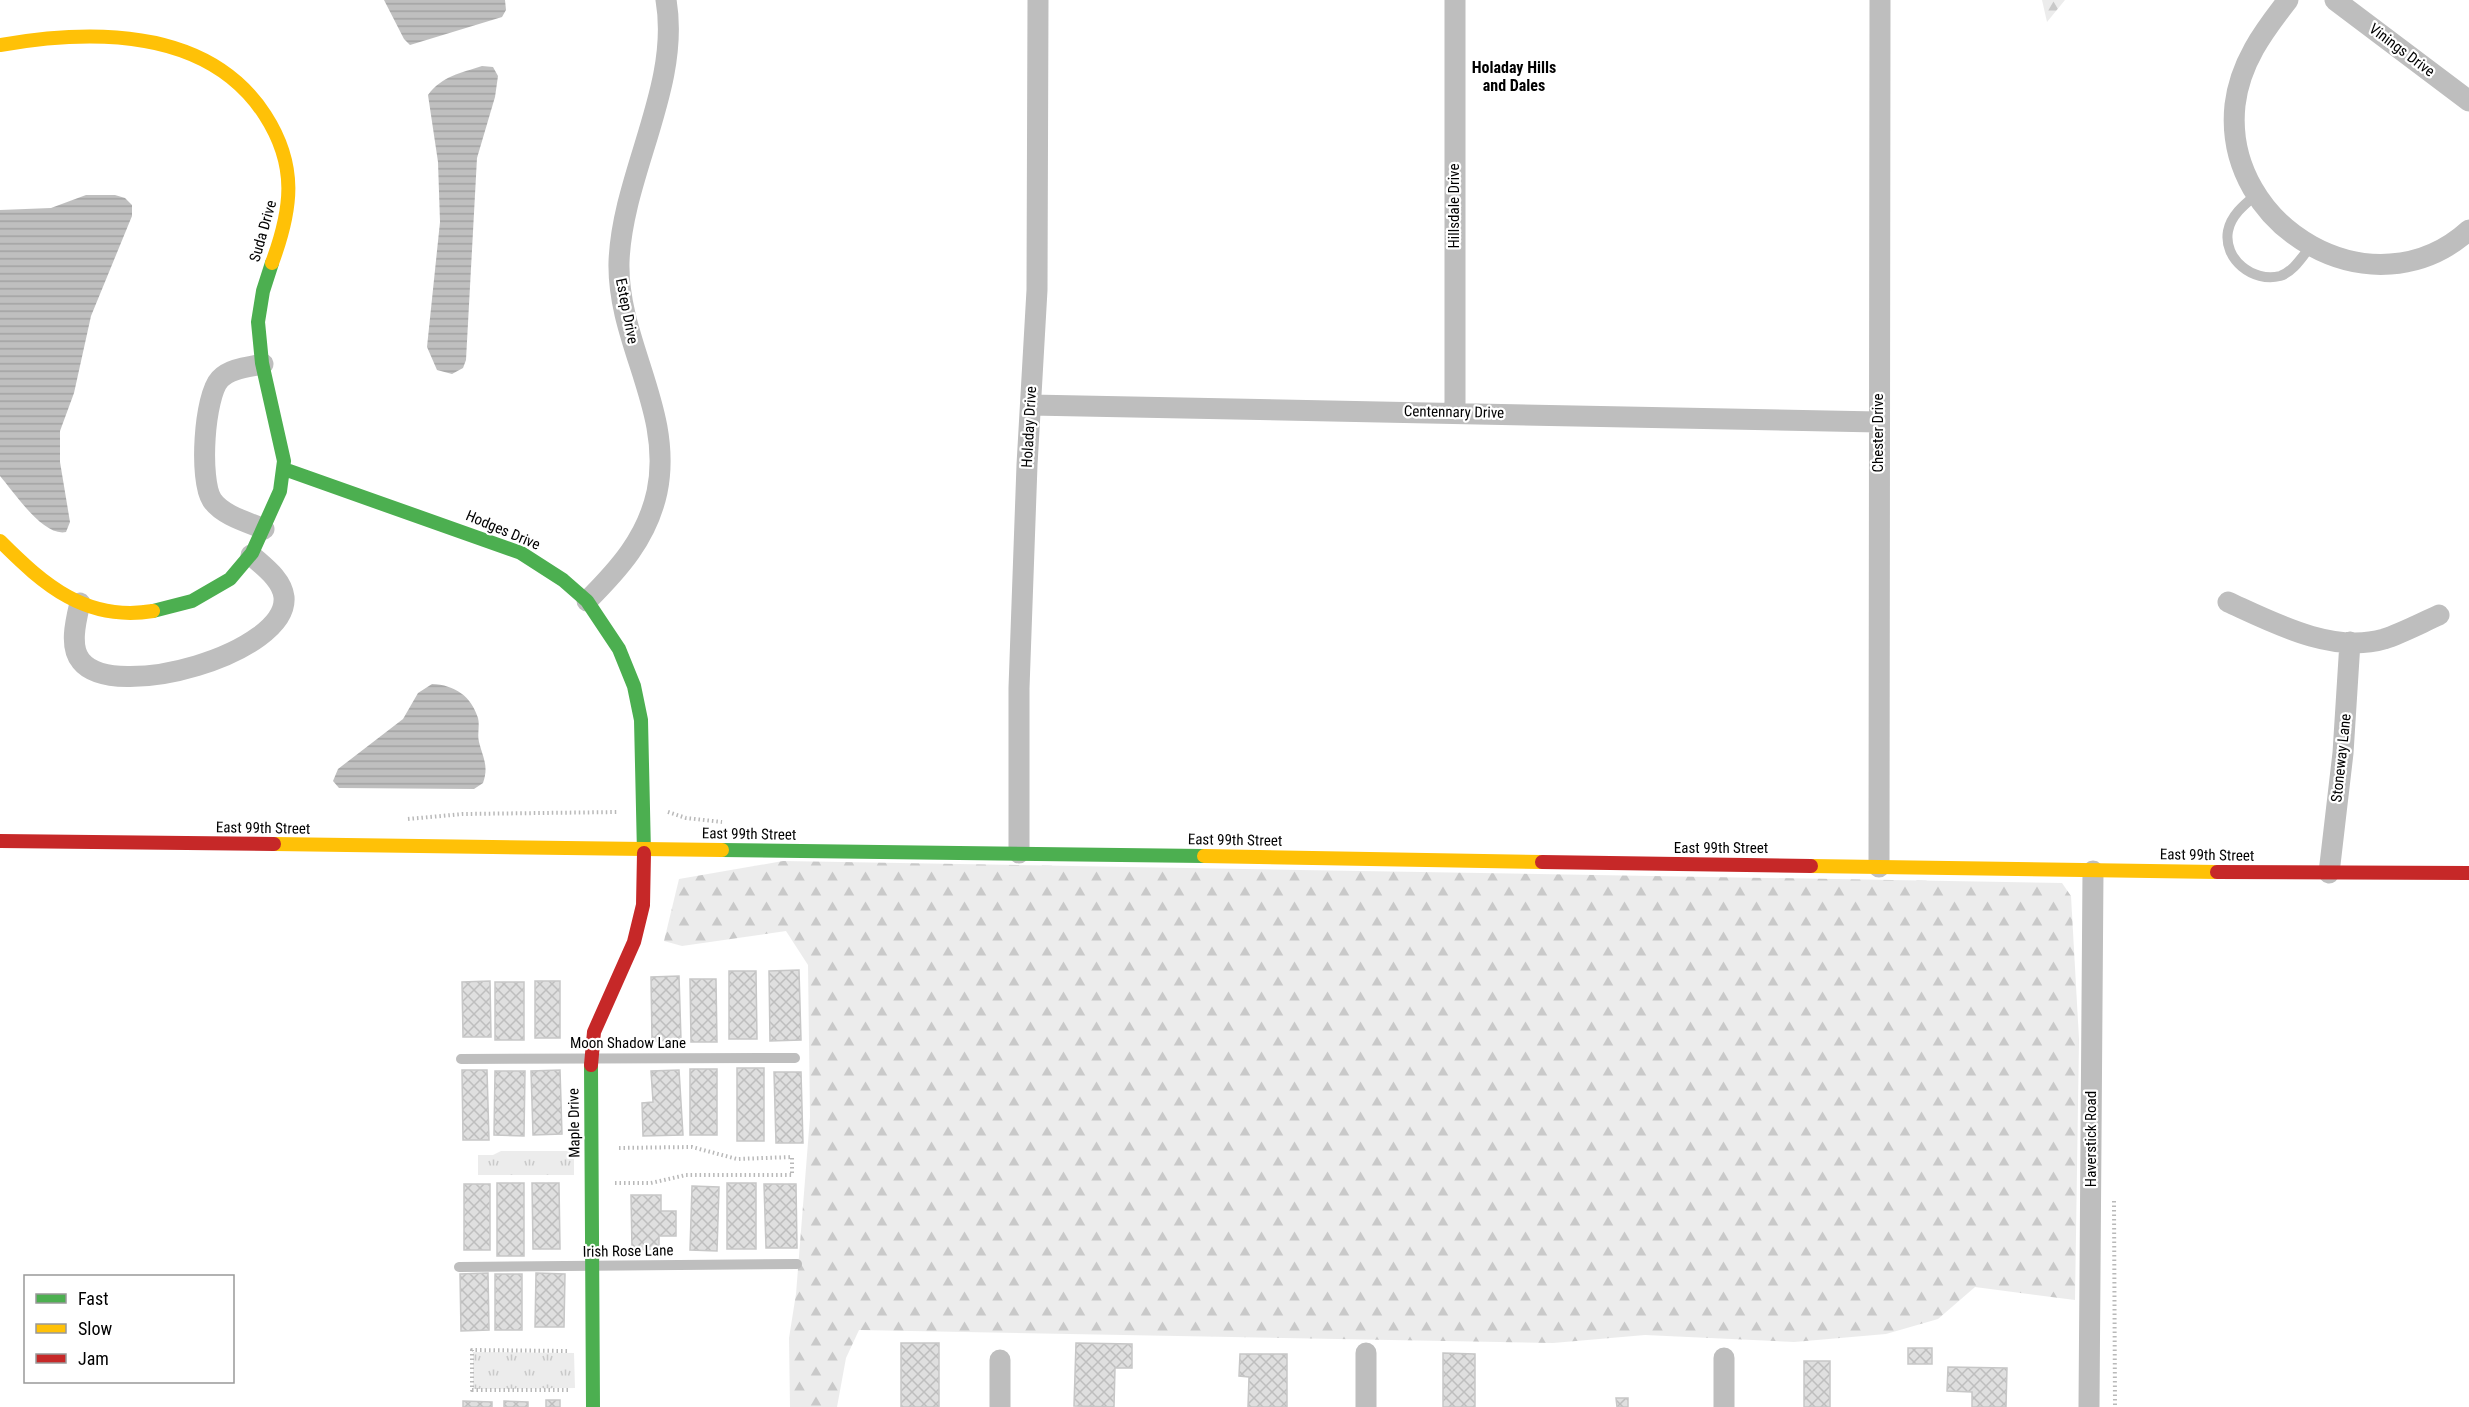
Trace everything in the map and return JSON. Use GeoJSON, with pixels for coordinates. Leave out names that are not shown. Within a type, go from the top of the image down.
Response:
{"type":"FeatureCollection","features":[{"type":"Feature","properties":{"kind":"street","name":"Estep Drive"},"geometry":{"type":"LineString","coordinates":[[587,601],[615,573],[641,537],[652,512],[660,475],[661,456],[657,421],[625,317],[619,263],[630,200],[666,58],[669,28],[666,0]]}},
{"type":"Feature","properties":{"kind":"street","name":"Holaday Drive"},"geometry":{"type":"LineString","coordinates":[[1019,853],[1019,688],[1037,290],[1038,0]]}},
{"type":"Feature","properties":{"kind":"street","name":"Hillsdale Drive"},"geometry":{"type":"LineString","coordinates":[[1455,0],[1455,412]]}},
{"type":"Feature","properties":{"kind":"street","name":"Chester Drive"},"geometry":{"type":"LineString","coordinates":[[1879,867],[1880,0]]}},
{"type":"Feature","properties":{"kind":"street"},"geometry":{"type":"LineString","coordinates":[[2288,0],[2265,29],[2249,57],[2235,103],[2236,142],[2243,167],[2257,194],[2278,222],[2310,247],[2341,259],[2369,263],[2419,259],[2436,252],[2469,230]]}},
{"type":"Feature","properties":{"kind":"street","name":"Vinings Drive"},"geometry":{"type":"LineString","coordinates":[[2335,0],[2469,101]]}},
{"type":"Feature","properties":{"kind":"street","name":"Suda Drive"},"geometry":{"type":"LineString","coordinates":[[0,45],[61,36],[111,38],[162,45],[214,62],[237,79],[258,101],[284,153],[290,199],[259,308],[258,330],[285,469]]}},
{"type":"Feature","properties":{"kind":"street"},"geometry":{"type":"LineString","coordinates":[[263,364],[226,374],[215,387],[203,462],[206,487],[216,504],[264,529]]}},
{"type":"Feature","properties":{"kind":"street","name":"Centennary Drive"},"geometry":{"type":"LineString","coordinates":[[1031,405],[1878,422]]}},
{"type":"Feature","properties":{"kind":"street","name":"Hodges Drive"},"geometry":{"type":"LineString","coordinates":[[285,469],[522,553],[563,580],[587,601],[619,649],[639,704],[643,739],[644,849]]}},
{"type":"Feature","properties":{"kind":"street"},"geometry":{"type":"LineString","coordinates":[[0,541],[43,582],[80,603],[123,613],[172,608],[212,590],[245,564],[279,497],[285,469]]}},
{"type":"Feature","properties":{"kind":"street"},"geometry":{"type":"LineString","coordinates":[[80,603],[77,656],[89,669],[113,675],[158,675],[205,663],[244,645],[273,624],[280,614],[284,596],[281,589],[274,576],[251,555]]}},
{"type":"Feature","properties":{"kind":"street"},"geometry":{"type":"LineString","coordinates":[[2228,602],[2301,633],[2350,642],[2384,639],[2439,615]]}},
{"type":"Feature","properties":{"kind":"street","name":"Stoneway Lane"},"geometry":{"type":"LineString","coordinates":[[2329,873],[2343,753],[2350,642]]}},
{"type":"Feature","properties":{"kind":"street","name":"East 99th Street"},"geometry":{"type":"LineString","coordinates":[[0,842],[1019,853],[2093,871],[2469,873]]}},
{"type":"Feature","properties":{"kind":"street","name":"Maple Drive"},"geometry":{"type":"LineString","coordinates":[[593,1407],[592,1057],[594,1032],[634,942],[643,905],[644,849]]}},
{"type":"Feature","properties":{"kind":"street","name":"Haverstick Road"},"geometry":{"type":"LineString","coordinates":[[2089,1407],[2093,871]]}},
{"type":"Feature","properties":{"kind":"street"},"geometry":{"type":"LineString","coordinates":[[1366,1353],[1366,1407]]}},
{"type":"Feature","properties":{"kind":"street"},"geometry":{"type":"LineString","coordinates":[[1724,1358],[1724,1407]]}},
{"type":"Feature","properties":{"kind":"street"},"geometry":{"type":"LineString","coordinates":[[1000,1360],[1000,1407]]}},
{"type":"Feature","properties":{"kind":"lane"},"geometry":{"type":"LineString","coordinates":[[2257,194],[2240,209],[2228,231],[2231,253],[2242,267],[2256,276],[2278,276],[2295,266],[2310,247]]}},
{"type":"Feature","properties":{"kind":"lane","name":"Moon Shadow Lane"},"geometry":{"type":"LineString","coordinates":[[461,1059],[795,1058]]}},
{"type":"Feature","properties":{"kind":"lane","name":"Irish Rose Lane"},"geometry":{"type":"LineString","coordinates":[[459,1267],[797,1264]]}},
{"type":"Feature","properties":{"kind":"path"},"geometry":{"type":"LineString","coordinates":[[612,1148],[692,1146],[737,1159],[792,1157],[792,1175],[686,1175],[651,1183],[613,1183]]}},
{"type":"Feature","properties":{"kind":"path"},"geometry":{"type":"LineString","coordinates":[[577,1351],[472,1350],[471,1390],[577,1390]]}},
{"type":"Feature","properties":{"kind":"green space"},"geometry":{"type":"Polygon","coordinates":[[[2042,0],[2065,0],[2047,22],[2042,0]]]}},
{"type":"Feature","properties":{"kind":"green space"},"geometry":{"type":"Polygon","coordinates":[[[783,861],[2062,883],[2071,896],[2079,1039],[2075,1300],[1975,1287],[1938,1319],[1886,1334],[1794,1342],[1645,1335],[1553,1343],[859,1330],[846,1358],[837,1407],[790,1407],[789,1338],[796,1294],[810,1117],[808,965],[786,931],[682,946],[664,941],[679,879],[783,861]]]}},
{"type":"Feature","properties":{"kind":"green space"},"geometry":{"type":"Polygon","coordinates":[[[501,1151],[574,1151],[574,1175],[478,1175],[478,1155],[493,1155],[501,1151]]]}},
{"type":"Feature","properties":{"kind":"green space"},"geometry":{"type":"Polygon","coordinates":[[[473,1352],[574,1353],[575,1388],[473,1389],[473,1352]]]}},
{"type":"Feature","properties":{"kind":"shaded area"},"geometry":{"type":"Polygon","coordinates":[[[384,0],[505,0],[506,10],[502,17],[410,45],[404,39],[384,0]]]}},
{"type":"Feature","properties":{"kind":"shaded area"},"geometry":{"type":"Polygon","coordinates":[[[482,66],[493,67],[498,76],[495,97],[477,158],[466,360],[463,368],[452,374],[437,370],[427,347],[440,222],[438,162],[428,95],[446,79],[482,66]]]}},
{"type":"Feature","properties":{"kind":"shaded area"},"geometry":{"type":"Polygon","coordinates":[[[86,195],[115,195],[125,198],[132,205],[132,216],[91,316],[74,393],[60,431],[60,462],[70,522],[66,532],[57,532],[39,521],[0,476],[0,210],[51,208],[86,195]]]}},
{"type":"Feature","properties":{"kind":"shaded area"},"geometry":{"type":"Polygon","coordinates":[[[432,684],[455,689],[475,710],[479,721],[478,736],[485,767],[483,783],[474,789],[339,788],[333,781],[338,769],[403,719],[418,693],[432,684]]]}},
{"type":"Feature","properties":{"kind":"building"},"geometry":{"type":"Polygon","coordinates":[[[799,970],[801,1040],[770,1041],[769,971],[799,970]]]}},
{"type":"Feature","properties":{"kind":"building"},"geometry":{"type":"Polygon","coordinates":[[[729,971],[756,971],[757,1039],[729,1039],[729,971]]]}},
{"type":"Feature","properties":{"kind":"building"},"geometry":{"type":"Polygon","coordinates":[[[679,976],[681,1040],[652,1041],[651,977],[679,976]]]}},
{"type":"Feature","properties":{"kind":"building"},"geometry":{"type":"Polygon","coordinates":[[[690,979],[716,979],[717,1042],[691,1042],[690,979]]]}},
{"type":"Feature","properties":{"kind":"building"},"geometry":{"type":"Polygon","coordinates":[[[490,981],[491,1037],[463,1037],[462,982],[490,981]]]}},
{"type":"Feature","properties":{"kind":"building"},"geometry":{"type":"Polygon","coordinates":[[[535,981],[560,981],[560,1038],[535,1038],[535,981]]]}},
{"type":"Feature","properties":{"kind":"building"},"geometry":{"type":"Polygon","coordinates":[[[495,982],[524,982],[524,1040],[495,1040],[495,982]]]}},
{"type":"Feature","properties":{"kind":"building"},"geometry":{"type":"Polygon","coordinates":[[[737,1068],[764,1068],[764,1141],[737,1141],[737,1068]]]}},
{"type":"Feature","properties":{"kind":"building"},"geometry":{"type":"Polygon","coordinates":[[[690,1069],[717,1069],[717,1135],[690,1135],[690,1069]]]}},
{"type":"Feature","properties":{"kind":"building"},"geometry":{"type":"Polygon","coordinates":[[[462,1070],[487,1070],[489,1140],[463,1140],[462,1070]]]}},
{"type":"Feature","properties":{"kind":"building"},"geometry":{"type":"Polygon","coordinates":[[[560,1070],[562,1134],[533,1135],[531,1071],[560,1070]]]}},
{"type":"Feature","properties":{"kind":"building"},"geometry":{"type":"Polygon","coordinates":[[[679,1070],[683,1135],[643,1136],[642,1103],[653,1102],[651,1071],[679,1070]]]}},
{"type":"Feature","properties":{"kind":"building"},"geometry":{"type":"Polygon","coordinates":[[[495,1071],[525,1071],[524,1136],[494,1135],[495,1071]]]}},
{"type":"Feature","properties":{"kind":"building"},"geometry":{"type":"Polygon","coordinates":[[[774,1072],[801,1072],[803,1143],[776,1143],[774,1072]]]}},
{"type":"Feature","properties":{"kind":"building"},"geometry":{"type":"Polygon","coordinates":[[[497,1183],[524,1183],[524,1256],[497,1256],[497,1183]]]}},
{"type":"Feature","properties":{"kind":"building"},"geometry":{"type":"Polygon","coordinates":[[[532,1183],[559,1183],[560,1249],[533,1249],[532,1183]]]}},
{"type":"Feature","properties":{"kind":"building"},"geometry":{"type":"Polygon","coordinates":[[[727,1183],[756,1183],[756,1249],[727,1249],[727,1183]]]}},
{"type":"Feature","properties":{"kind":"building"},"geometry":{"type":"Polygon","coordinates":[[[464,1184],[490,1184],[490,1250],[464,1250],[464,1184]]]}},
{"type":"Feature","properties":{"kind":"building"},"geometry":{"type":"Polygon","coordinates":[[[764,1184],[796,1184],[797,1248],[766,1248],[764,1184]]]}},
{"type":"Feature","properties":{"kind":"building"},"geometry":{"type":"Polygon","coordinates":[[[692,1186],[719,1187],[717,1251],[690,1250],[692,1186]]]}},
{"type":"Feature","properties":{"kind":"building"},"geometry":{"type":"Polygon","coordinates":[[[631,1195],[661,1195],[661,1211],[676,1211],[676,1236],[659,1236],[659,1249],[632,1250],[631,1195]]]}},
{"type":"Feature","properties":{"kind":"building"},"geometry":{"type":"Polygon","coordinates":[[[488,1273],[489,1330],[461,1331],[460,1274],[488,1273]]]}},
{"type":"Feature","properties":{"kind":"building"},"geometry":{"type":"Polygon","coordinates":[[[536,1273],[565,1274],[564,1327],[535,1327],[536,1273]]]}},
{"type":"Feature","properties":{"kind":"building"},"geometry":{"type":"Polygon","coordinates":[[[495,1274],[522,1274],[522,1330],[495,1330],[495,1274]]]}},
{"type":"Feature","properties":{"kind":"building"},"geometry":{"type":"Polygon","coordinates":[[[901,1343],[939,1343],[939,1407],[901,1407],[901,1343]]]}},
{"type":"Feature","properties":{"kind":"building"},"geometry":{"type":"Polygon","coordinates":[[[1076,1343],[1132,1344],[1132,1368],[1115,1368],[1114,1407],[1074,1406],[1076,1343]]]}},
{"type":"Feature","properties":{"kind":"building"},"geometry":{"type":"Polygon","coordinates":[[[1908,1348],[1932,1348],[1932,1364],[1908,1364],[1908,1348]]]}},
{"type":"Feature","properties":{"kind":"building"},"geometry":{"type":"Polygon","coordinates":[[[1443,1353],[1475,1354],[1475,1407],[1443,1407],[1443,1353]]]}},
{"type":"Feature","properties":{"kind":"building"},"geometry":{"type":"Polygon","coordinates":[[[1240,1354],[1287,1354],[1287,1407],[1248,1407],[1249,1377],[1239,1376],[1240,1354]]]}},
{"type":"Feature","properties":{"kind":"building"},"geometry":{"type":"Polygon","coordinates":[[[1804,1361],[1830,1361],[1830,1407],[1804,1407],[1804,1361]]]}},
{"type":"Feature","properties":{"kind":"building"},"geometry":{"type":"Polygon","coordinates":[[[1948,1367],[2007,1368],[2006,1407],[1972,1407],[1972,1392],[1947,1391],[1948,1367]]]}},
{"type":"Feature","properties":{"kind":"building"},"geometry":{"type":"Polygon","coordinates":[[[1616,1398],[1628,1398],[1628,1407],[1617,1407],[1616,1398]]]}},
{"type":"Feature","properties":{"kind":"building"},"geometry":{"type":"Polygon","coordinates":[[[546,1400],[560,1400],[560,1407],[546,1407],[546,1400]]]}},
{"type":"Feature","properties":{"kind":"building"},"geometry":{"type":"Polygon","coordinates":[[[463,1401],[492,1402],[492,1407],[463,1407],[463,1401]]]}},
{"type":"Feature","properties":{"kind":"building"},"geometry":{"type":"Polygon","coordinates":[[[504,1401],[528,1402],[528,1407],[504,1407],[504,1401]]]}},
{"type":"Feature","properties":{"kind":"traffic: fast"},"geometry":{"type":"LineString","coordinates":[[153,611],[192,601],[230,579],[252,553],[280,491],[284,461],[262,363],[258,322],[263,291],[272,263]]}},
{"type":"Feature","properties":{"kind":"traffic: fast"},"geometry":{"type":"LineString","coordinates":[[284,469],[521,553],[563,580],[587,601],[619,649],[634,686],[641,720],[644,853]]}},
{"type":"Feature","properties":{"kind":"traffic: fast"},"geometry":{"type":"LineString","coordinates":[[722,850],[1204,856]]}},
{"type":"Feature","properties":{"kind":"traffic: fast"},"geometry":{"type":"LineString","coordinates":[[591,1065],[593,1407]]}},
{"type":"Feature","properties":{"kind":"traffic: slow"},"geometry":{"type":"LineString","coordinates":[[0,45],[72,37],[109,37],[146,41],[180,50],[212,65],[241,86],[265,115],[276,134],[287,170],[287,206],[272,263]]}},
{"type":"Feature","properties":{"kind":"traffic: slow"},"geometry":{"type":"LineString","coordinates":[[0,541],[33,572],[68,597],[107,611],[129,613],[153,611]]}},
{"type":"Feature","properties":{"kind":"traffic: slow"},"geometry":{"type":"LineString","coordinates":[[274,844],[722,850]]}},
{"type":"Feature","properties":{"kind":"traffic: slow"},"geometry":{"type":"LineString","coordinates":[[1204,856],[1542,862]]}},
{"type":"Feature","properties":{"kind":"traffic: slow"},"geometry":{"type":"LineString","coordinates":[[1811,866],[2217,872]]}},
{"type":"Feature","properties":{"kind":"traffic: jam"},"geometry":{"type":"LineString","coordinates":[[0,841],[274,844]]}},
{"type":"Feature","properties":{"kind":"traffic: jam"},"geometry":{"type":"LineString","coordinates":[[591,1065],[594,1032],[634,942],[643,905],[644,853]]}},
{"type":"Feature","properties":{"kind":"traffic: jam"},"geometry":{"type":"LineString","coordinates":[[1542,862],[1811,866]]}},
{"type":"Feature","properties":{"kind":"traffic: jam"},"geometry":{"type":"LineString","coordinates":[[2217,872],[2469,873]]}},
{"type":"Feature","properties":{"kind":"district","name":"Holaday Hills and Dales"},"geometry":{"type":"Point","coordinates":[1514,76]}}]}
